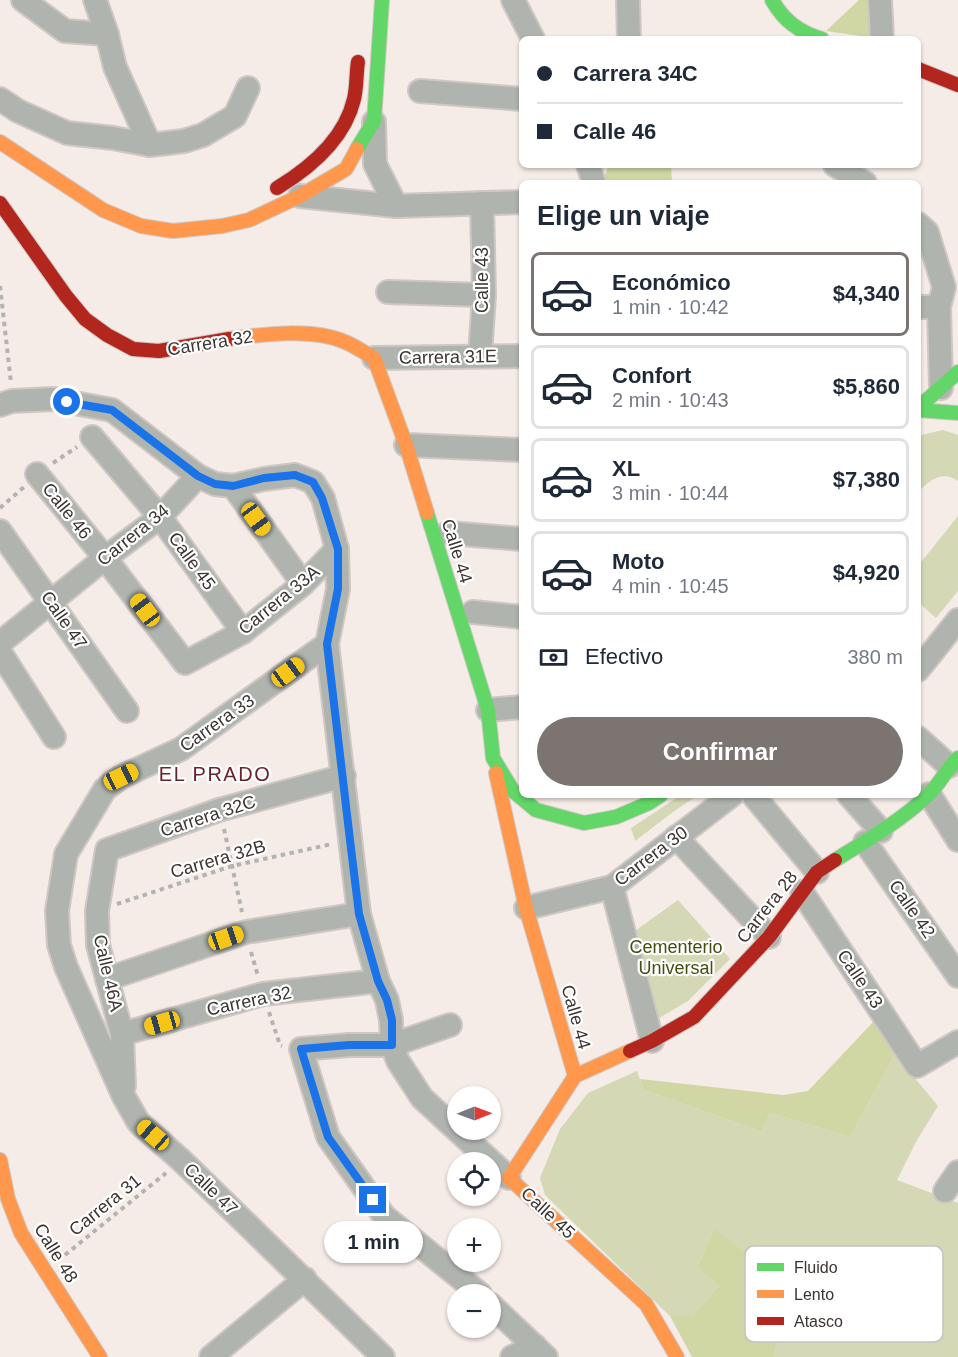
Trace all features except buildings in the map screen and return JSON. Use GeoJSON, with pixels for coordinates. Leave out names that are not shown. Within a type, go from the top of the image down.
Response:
{"type":"FeatureCollection","features":[{"type":"Feature","properties":{"kind":"main road"},"geometry":{"type":"LineString","coordinates":[[0,142],[103,210],[141,226],[173,231],[222,226],[249,220],[300,196],[346,169],[374,121],[382,0]]}},
{"type":"Feature","properties":{"kind":"main road"},"geometry":{"type":"LineString","coordinates":[[772,0],[777,10],[793,27],[815,36]]}},
{"type":"Feature","properties":{"kind":"main road"},"geometry":{"type":"LineString","coordinates":[[264,196],[304,170],[334,141],[353,102],[359,49]]}},
{"type":"Feature","properties":{"kind":"main road"},"geometry":{"type":"LineString","coordinates":[[921,70],[958,85]]}},
{"type":"Feature","properties":{"kind":"main road","name":"Carrera 32"},"geometry":{"type":"LineString","coordinates":[[0,203],[85,319],[107,335],[133,349],[159,351],[242,337],[290,333],[344,341],[374,358]]}},
{"type":"Feature","properties":{"kind":"main road","name":"Calle 44"},"geometry":{"type":"LineString","coordinates":[[374,358],[406,445],[488,710],[493,758],[526,908],[575,1076]]}},
{"type":"Feature","properties":{"kind":"main road"},"geometry":{"type":"LineString","coordinates":[[958,372],[925,400],[958,413]]}},
{"type":"Feature","properties":{"kind":"main road","name":"Calle 44"},"geometry":{"type":"LineString","coordinates":[[493,758],[513,791],[519,796]]}},
{"type":"Feature","properties":{"kind":"main road","name":"Carrera 28"},"geometry":{"type":"LineString","coordinates":[[575,1076],[652,1041],[694,1017],[769,937],[817,873],[873,837],[929,794],[953,762]]}},
{"type":"Feature","properties":{"kind":"main road","name":"Calle 44"},"geometry":{"type":"LineString","coordinates":[[521,798],[536,810],[584,823],[616,817],[656,798]]}},
{"type":"Feature","properties":{"kind":"main road"},"geometry":{"type":"LineString","coordinates":[[509,1178],[575,1076]]}},
{"type":"Feature","properties":{"kind":"main road","name":"Calle 48"},"geometry":{"type":"LineString","coordinates":[[0,1160],[9,1199],[21,1233],[100,1357]]}},
{"type":"Feature","properties":{"kind":"main road","name":"Calle 45"},"geometry":{"type":"LineString","coordinates":[[509,1178],[646,1304],[677,1357]]}},
{"type":"Feature","properties":{"kind":"street"},"geometry":{"type":"LineString","coordinates":[[23,0],[65,31],[107,34]]}},
{"type":"Feature","properties":{"kind":"street"},"geometry":{"type":"LineString","coordinates":[[95,0],[115,67],[150,145]]}},
{"type":"Feature","properties":{"kind":"street"},"geometry":{"type":"LineString","coordinates":[[513,0],[531,36]]}},
{"type":"Feature","properties":{"kind":"street"},"geometry":{"type":"LineString","coordinates":[[628,0],[629,36]]}},
{"type":"Feature","properties":{"kind":"street"},"geometry":{"type":"LineString","coordinates":[[880,0],[882,36]]}},
{"type":"Feature","properties":{"kind":"street"},"geometry":{"type":"LineString","coordinates":[[0,99],[18,111],[67,133],[150,145],[184,141],[203,135],[235,116],[248,88]]}},
{"type":"Feature","properties":{"kind":"street"},"geometry":{"type":"LineString","coordinates":[[420,91],[519,99]]}},
{"type":"Feature","properties":{"kind":"street"},"geometry":{"type":"LineString","coordinates":[[374,121],[375,164],[396,206]]}},
{"type":"Feature","properties":{"kind":"street"},"geometry":{"type":"LineString","coordinates":[[841,168],[860,180]]}},
{"type":"Feature","properties":{"kind":"street"},"geometry":{"type":"LineString","coordinates":[[300,196],[396,206],[519,201]]}},
{"type":"Feature","properties":{"kind":"street","name":"Calle 43"},"geometry":{"type":"LineString","coordinates":[[480,356],[484,295],[482,203]]}},
{"type":"Feature","properties":{"kind":"street"},"geometry":{"type":"LineString","coordinates":[[921,229],[944,286],[929,307],[925,400]]}},
{"type":"Feature","properties":{"kind":"street"},"geometry":{"type":"LineString","coordinates":[[388,292],[484,295]]}},
{"type":"Feature","properties":{"kind":"street","name":"Carrera 31E"},"geometry":{"type":"LineString","coordinates":[[374,358],[519,356]]}},
{"type":"Feature","properties":{"kind":"street"},"geometry":{"type":"LineString","coordinates":[[6,403],[53,399],[112,410],[198,476],[215,484],[233,486],[303,584]]}},
{"type":"Feature","properties":{"kind":"street","name":"Calle 45"},"geometry":{"type":"LineString","coordinates":[[92,437],[160,517],[243,632]]}},
{"type":"Feature","properties":{"kind":"street"},"geometry":{"type":"LineString","coordinates":[[406,445],[519,450]]}},
{"type":"Feature","properties":{"kind":"street","name":"Calle 46"},"geometry":{"type":"LineString","coordinates":[[38,474],[184,663]]}},
{"type":"Feature","properties":{"kind":"street","name":"Calle 45"},"geometry":{"type":"LineString","coordinates":[[233,486],[264,478],[295,475],[313,482],[322,498],[338,549],[338,589],[327,644],[359,914],[378,981],[387,1000],[392,1020],[392,1045],[398,1061],[422,1098],[509,1178]]}},
{"type":"Feature","properties":{"kind":"street","name":"Carrera 34"},"geometry":{"type":"LineString","coordinates":[[0,643],[105,558],[160,517],[198,476]]}},
{"type":"Feature","properties":{"kind":"street","name":"Calle 47"},"geometry":{"type":"LineString","coordinates":[[0,531],[127,711]]}},
{"type":"Feature","properties":{"kind":"street"},"geometry":{"type":"LineString","coordinates":[[448,533],[519,539]]}},
{"type":"Feature","properties":{"kind":"street","name":"Carrera 33A"},"geometry":{"type":"LineString","coordinates":[[184,663],[243,632],[303,584],[338,549]]}},
{"type":"Feature","properties":{"kind":"street"},"geometry":{"type":"LineString","coordinates":[[473,612],[519,617]]}},
{"type":"Feature","properties":{"kind":"street"},"geometry":{"type":"LineString","coordinates":[[921,666],[958,620]]}},
{"type":"Feature","properties":{"kind":"street","name":"Carrera 33"},"geometry":{"type":"LineString","coordinates":[[66,854],[105,789],[121,777],[181,749],[327,644]]}},
{"type":"Feature","properties":{"kind":"street"},"geometry":{"type":"LineString","coordinates":[[0,652],[54,736]]}},
{"type":"Feature","properties":{"kind":"street"},"geometry":{"type":"LineString","coordinates":[[488,710],[519,707]]}},
{"type":"Feature","properties":{"kind":"street"},"geometry":{"type":"LineString","coordinates":[[921,740],[953,762]]}},
{"type":"Feature","properties":{"kind":"street","name":"Carrera 32C"},"geometry":{"type":"LineString","coordinates":[[107,850],[240,804],[344,776]]}},
{"type":"Feature","properties":{"kind":"street"},"geometry":{"type":"LineString","coordinates":[[929,794],[958,840]]}},
{"type":"Feature","properties":{"kind":"street","name":"Carrera 30"},"geometry":{"type":"LineString","coordinates":[[526,908],[612,887],[728,798]]}},
{"type":"Feature","properties":{"kind":"street"},"geometry":{"type":"LineString","coordinates":[[755,798],[817,873]]}},
{"type":"Feature","properties":{"kind":"street","name":"Calle 42"},"geometry":{"type":"LineString","coordinates":[[851,798],[958,976]]}},
{"type":"Feature","properties":{"kind":"street"},"geometry":{"type":"LineString","coordinates":[[676,837],[769,937]]}},
{"type":"Feature","properties":{"kind":"street","name":"Calle 46A"},"geometry":{"type":"LineString","coordinates":[[107,850],[97,911],[98,945],[122,1034],[124,1097]]}},
{"type":"Feature","properties":{"kind":"street","name":"Calle 47"},"geometry":{"type":"LineString","coordinates":[[66,854],[57,911],[59,945],[66,967],[124,1097],[139,1123],[181,1160],[383,1357]]}},
{"type":"Feature","properties":{"kind":"street"},"geometry":{"type":"LineString","coordinates":[[612,887],[652,1041]]}},
{"type":"Feature","properties":{"kind":"street","name":"Calle 43"},"geometry":{"type":"LineString","coordinates":[[802,892],[917,1066],[958,1042]]}},
{"type":"Feature","properties":{"kind":"street"},"geometry":{"type":"LineString","coordinates":[[107,979],[246,932],[359,914]]}},
{"type":"Feature","properties":{"kind":"street","name":"Carrera 32"},"geometry":{"type":"LineString","coordinates":[[122,1034],[263,994],[378,981]]}},
{"type":"Feature","properties":{"kind":"street"},"geometry":{"type":"LineString","coordinates":[[450,1025],[392,1045],[349,1045],[301,1049],[328,1137],[384,1216],[468,1284]]}},
{"type":"Feature","properties":{"kind":"street"},"geometry":{"type":"LineString","coordinates":[[945,1191],[958,1172]]}},
{"type":"Feature","properties":{"kind":"street"},"geometry":{"type":"LineString","coordinates":[[211,1357],[305,1279]]}},
{"type":"Feature","properties":{"kind":"street"},"geometry":{"type":"LineString","coordinates":[[501,1314],[541,1351]]}},
{"type":"Feature","properties":{"kind":"street"},"geometry":{"type":"LineString","coordinates":[[512,1357],[541,1351]]}},
{"type":"Feature","properties":{"kind":"path"},"geometry":{"type":"LineString","coordinates":[[0,286],[6,403]]}},
{"type":"Feature","properties":{"kind":"path"},"geometry":{"type":"LineString","coordinates":[[0,508],[38,474],[92,437]]}},
{"type":"Feature","properties":{"kind":"path","name":"Carrera 32B"},"geometry":{"type":"LineString","coordinates":[[97,911],[232,866],[350,840]]}},
{"type":"Feature","properties":{"kind":"path","name":"Carrera 31"},"geometry":{"type":"LineString","coordinates":[[46,1271],[181,1160]]}},
{"type":"Feature","properties":{"kind":"green space"},"geometry":{"type":"Polygon","coordinates":[[[859,0],[875,0],[881,36],[860,36],[826,31],[859,0]]]}},
{"type":"Feature","properties":{"kind":"green space"},"geometry":{"type":"Polygon","coordinates":[[[608,168],[671,168],[672,180],[604,180],[608,168]]]}},
{"type":"Feature","properties":{"kind":"green space"},"geometry":{"type":"Polygon","coordinates":[[[943,430],[958,435],[958,481],[941,476],[921,489],[921,435],[943,430]]]}},
{"type":"Feature","properties":{"kind":"green space"},"geometry":{"type":"Polygon","coordinates":[[[958,516],[958,591],[936,618],[921,605],[921,562],[958,516]]]}},
{"type":"Feature","properties":{"kind":"green space"},"geometry":{"type":"Polygon","coordinates":[[[676,798],[694,798],[635,841],[631,828],[676,798]]]}},
{"type":"Feature","properties":{"kind":"green space","name":"Cementerio Universal"},"geometry":{"type":"Polygon","coordinates":[[[678,900],[730,959],[688,1001],[654,1021],[628,936],[678,900]]]}},
{"type":"Feature","properties":{"kind":"green space"},"geometry":{"type":"Polygon","coordinates":[[[874,1021],[895,1054],[850,1137],[770,1113],[762,1132],[644,1090],[640,1079],[783,1095],[808,1091],[874,1021]]]}},
{"type":"Feature","properties":{"kind":"green space"},"geometry":{"type":"Polygon","coordinates":[[[895,1054],[938,1106],[917,1140],[897,1180],[958,1203],[958,1357],[774,1357],[777,1342],[943,1342],[943,1246],[745,1246],[745,1275],[714,1229],[697,1267],[719,1286],[692,1316],[670,1316],[545,1195],[540,1178],[560,1129],[588,1093],[637,1071],[644,1090],[762,1132],[770,1113],[850,1137],[895,1054]]]}},
{"type":"Feature","properties":{"kind":"green space"},"geometry":{"type":"Polygon","coordinates":[[[714,1229],[745,1252],[745,1342],[777,1342],[774,1357],[692,1357],[670,1316],[692,1316],[719,1286],[697,1267],[714,1229]]]}},
{"type":"Feature","properties":{"kind":"traffic: fast"},"geometry":{"type":"LineString","coordinates":[[357,149],[374,121],[382,0]]}},
{"type":"Feature","properties":{"kind":"traffic: fast"},"geometry":{"type":"LineString","coordinates":[[772,0],[793,25],[814,36]]}},
{"type":"Feature","properties":{"kind":"traffic: fast"},"geometry":{"type":"LineString","coordinates":[[921,405],[958,372]]}},
{"type":"Feature","properties":{"kind":"traffic: fast"},"geometry":{"type":"LineString","coordinates":[[921,410],[958,413]]}},
{"type":"Feature","properties":{"kind":"traffic: fast"},"geometry":{"type":"LineString","coordinates":[[427,513],[488,710],[493,758],[513,791],[519,796]]}},
{"type":"Feature","properties":{"kind":"traffic: fast"},"geometry":{"type":"LineString","coordinates":[[835,860],[883,830],[918,804],[932,791],[958,758]]}},
{"type":"Feature","properties":{"kind":"traffic: fast"},"geometry":{"type":"LineString","coordinates":[[521,798],[536,810],[584,823],[616,817],[656,798]]}},
{"type":"Feature","properties":{"kind":"traffic: slow"},"geometry":{"type":"LineString","coordinates":[[0,142],[103,210],[141,226],[173,231],[222,226],[249,220],[300,196],[346,169],[357,149]]}},
{"type":"Feature","properties":{"kind":"traffic: slow"},"geometry":{"type":"LineString","coordinates":[[229,339],[272,334],[318,335],[345,342],[374,358],[406,445],[427,513]]}},
{"type":"Feature","properties":{"kind":"traffic: slow"},"geometry":{"type":"LineString","coordinates":[[496,773],[526,908],[575,1076]]}},
{"type":"Feature","properties":{"kind":"traffic: slow"},"geometry":{"type":"LineString","coordinates":[[630,1051],[575,1076],[509,1178],[646,1304],[677,1357]]}},
{"type":"Feature","properties":{"kind":"traffic: slow"},"geometry":{"type":"LineString","coordinates":[[0,1160],[8,1199],[21,1233],[100,1357]]}},
{"type":"Feature","properties":{"kind":"traffic: jam"},"geometry":{"type":"LineString","coordinates":[[277,188],[302,171],[324,151],[343,127],[354,99],[358,62]]}},
{"type":"Feature","properties":{"kind":"traffic: jam"},"geometry":{"type":"LineString","coordinates":[[921,70],[958,85]]}},
{"type":"Feature","properties":{"kind":"traffic: jam"},"geometry":{"type":"LineString","coordinates":[[0,203],[66,296],[85,319],[107,335],[133,349],[159,351],[229,339]]}},
{"type":"Feature","properties":{"kind":"traffic: jam"},"geometry":{"type":"LineString","coordinates":[[630,1051],[694,1017],[769,937],[817,872],[835,860]]}},
{"type":"Feature","properties":{"kind":"district","name":"EL PRADO"},"geometry":{"type":"Point","coordinates":[215,774]}},
{"type":"Feature","properties":{"kind":"route"},"geometry":{"type":"LineString","coordinates":[[67,402],[112,410],[198,476],[215,484],[233,486],[264,478],[295,475],[313,482],[322,498],[338,549],[338,589],[327,644],[359,914],[378,981],[387,1000],[392,1020],[392,1045],[349,1045],[301,1049],[328,1137],[373,1200]]}}]}
